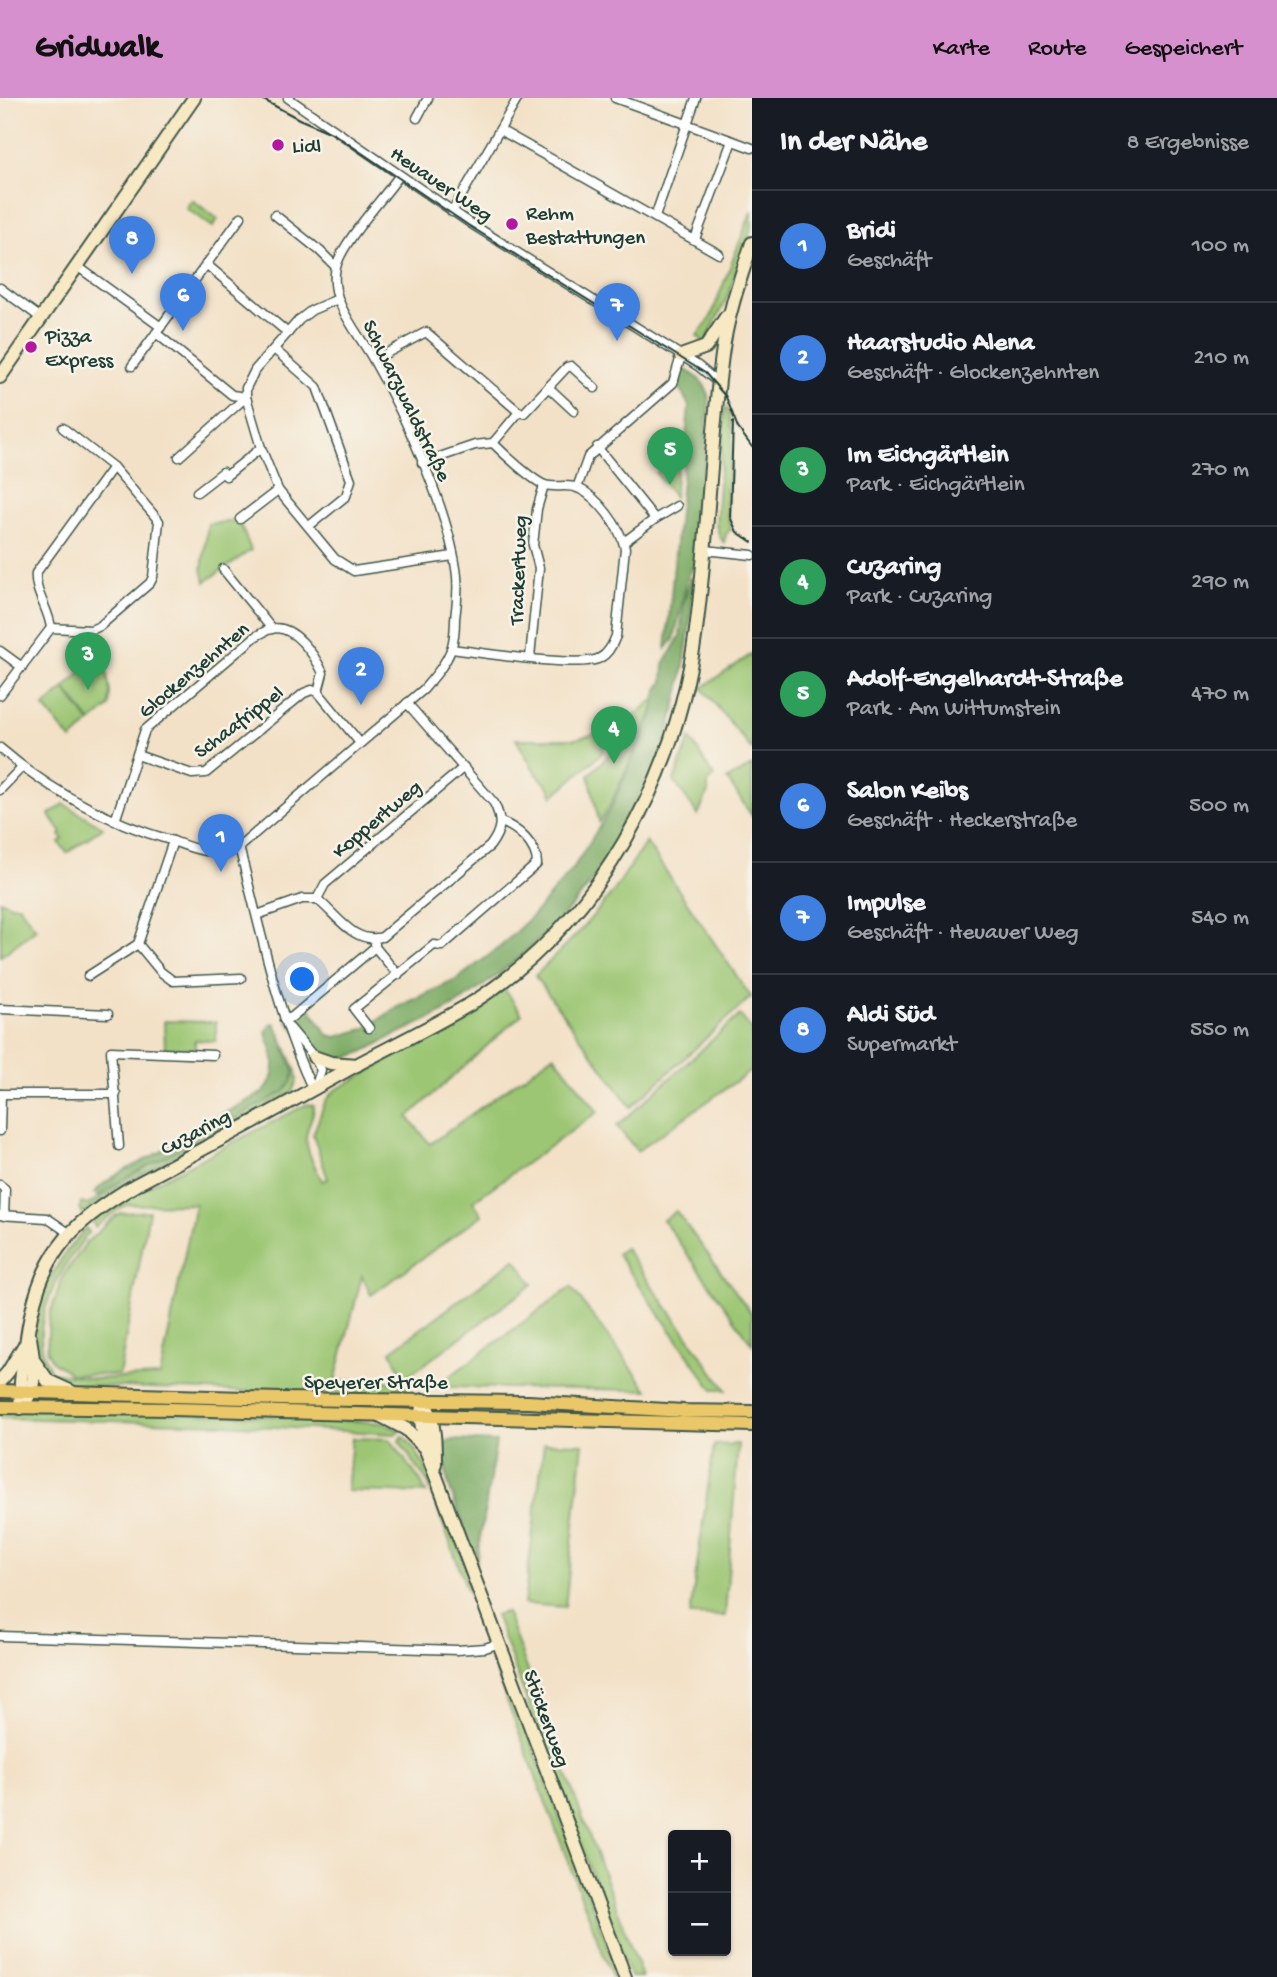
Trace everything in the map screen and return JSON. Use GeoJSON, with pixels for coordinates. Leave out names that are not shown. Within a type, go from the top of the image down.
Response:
{"type":"FeatureCollection","features":[{"type":"Feature","properties":{"kind":"main road"},"geometry":{"type":"LineString","coordinates":[[0,377],[194,98]]}},
{"type":"Feature","properties":{"kind":"main road","name":"Cuzaring"},"geometry":{"type":"LineString","coordinates":[[26,1392],[26,1343],[35,1297],[45,1269],[69,1233],[137,1184],[471,1003],[509,975],[561,928],[604,874],[647,800],[668,750],[685,696],[696,632],[705,550],[722,353],[732,307],[752,243]]}},
{"type":"Feature","properties":{"kind":"main road"},"geometry":{"type":"LineString","coordinates":[[681,356],[706,347],[732,307]]}},
{"type":"Feature","properties":{"kind":"main road"},"geometry":{"type":"LineString","coordinates":[[314,1057],[331,1063],[357,1065]]}},
{"type":"Feature","properties":{"kind":"main road","name":"Cuzaring"},"geometry":{"type":"LineString","coordinates":[[21,1408],[34,1361],[28,1327]]}},
{"type":"Feature","properties":{"kind":"main road"},"geometry":{"type":"LineString","coordinates":[[0,1381],[26,1343]]}},
{"type":"Feature","properties":{"kind":"main road"},"geometry":{"type":"LineString","coordinates":[[34,1361],[48,1381],[75,1394]]}},
{"type":"Feature","properties":{"kind":"main road","name":"Speyerer Straße"},"geometry":{"type":"LineString","coordinates":[[0,1391],[424,1400],[752,1412]]}},
{"type":"Feature","properties":{"kind":"main road","name":"Stückerweg"},"geometry":{"type":"LineString","coordinates":[[424,1400],[426,1450],[625,1977]]}},
{"type":"Feature","properties":{"kind":"main road","name":"Speyerer Straße"},"geometry":{"type":"LineString","coordinates":[[0,1407],[132,1408],[752,1425]]}},
{"type":"Feature","properties":{"kind":"main road"},"geometry":{"type":"LineString","coordinates":[[379,1415],[406,1429],[426,1450]]}},
{"type":"Feature","properties":{"kind":"main road","name":"Stückerweg"},"geometry":{"type":"LineString","coordinates":[[426,1416],[435,1437],[435,1472]]}},
{"type":"Feature","properties":{"kind":"street","name":"Heuauer Weg"},"geometry":{"type":"LineString","coordinates":[[288,98],[452,212],[681,356],[720,384]]}},
{"type":"Feature","properties":{"kind":"street"},"geometry":{"type":"LineString","coordinates":[[417,118],[428,98]]}},
{"type":"Feature","properties":{"kind":"street"},"geometry":{"type":"LineString","coordinates":[[452,212],[518,98]]}},
{"type":"Feature","properties":{"kind":"street"},"geometry":{"type":"LineString","coordinates":[[615,98],[752,148]]}},
{"type":"Feature","properties":{"kind":"street"},"geometry":{"type":"LineString","coordinates":[[654,217],[696,98]]}},
{"type":"Feature","properties":{"kind":"street"},"geometry":{"type":"LineString","coordinates":[[500,130],[719,254]]}},
{"type":"Feature","properties":{"kind":"street"},"geometry":{"type":"LineString","coordinates":[[695,239],[732,141]]}},
{"type":"Feature","properties":{"kind":"street"},"geometry":{"type":"LineString","coordinates":[[275,215],[336,267],[345,248],[399,176]]}},
{"type":"Feature","properties":{"kind":"street"},"geometry":{"type":"LineString","coordinates":[[132,366],[241,217]]}},
{"type":"Feature","properties":{"kind":"street"},"geometry":{"type":"LineString","coordinates":[[206,264],[288,333]]}},
{"type":"Feature","properties":{"kind":"street"},"geometry":{"type":"LineString","coordinates":[[77,266],[158,330],[232,395],[246,397]]}},
{"type":"Feature","properties":{"kind":"street","name":"Schwarzwaldstraße"},"geometry":{"type":"LineString","coordinates":[[239,847],[407,703],[434,677],[451,649],[457,578],[436,496],[374,360],[338,299],[336,267]]}},
{"type":"Feature","properties":{"kind":"street"},"geometry":{"type":"LineString","coordinates":[[0,288],[41,318]]}},
{"type":"Feature","properties":{"kind":"street"},"geometry":{"type":"LineString","coordinates":[[338,299],[312,310],[288,333],[255,370],[246,388],[246,397],[261,448],[278,490],[335,559],[354,571],[453,555]]}},
{"type":"Feature","properties":{"kind":"street"},"geometry":{"type":"LineString","coordinates":[[374,360],[426,332],[519,412],[524,413],[567,367],[571,366],[595,388]]}},
{"type":"Feature","properties":{"kind":"street"},"geometry":{"type":"LineString","coordinates":[[274,349],[313,382],[321,394],[351,480],[346,496],[309,526]]}},
{"type":"Feature","properties":{"kind":"street"},"geometry":{"type":"LineString","coordinates":[[577,488],[588,457],[673,383],[681,356]]}},
{"type":"Feature","properties":{"kind":"street"},"geometry":{"type":"LineString","coordinates":[[548,387],[574,411]]}},
{"type":"Feature","properties":{"kind":"street"},"geometry":{"type":"LineString","coordinates":[[179,457],[246,397]]}},
{"type":"Feature","properties":{"kind":"street"},"geometry":{"type":"LineString","coordinates":[[422,463],[475,445],[493,443],[519,412]]}},
{"type":"Feature","properties":{"kind":"street"},"geometry":{"type":"LineString","coordinates":[[51,628],[91,630],[100,626],[150,583],[153,577],[159,521],[113,467],[63,428]]}},
{"type":"Feature","properties":{"kind":"street"},"geometry":{"type":"LineString","coordinates":[[451,649],[586,662],[600,658],[611,647],[616,636],[624,542],[622,535],[596,502],[577,488],[544,485],[493,443]]}},
{"type":"Feature","properties":{"kind":"street"},"geometry":{"type":"LineString","coordinates":[[597,447],[655,519]]}},
{"type":"Feature","properties":{"kind":"street"},"geometry":{"type":"LineString","coordinates":[[197,492],[223,472],[226,476],[261,448]]}},
{"type":"Feature","properties":{"kind":"street"},"geometry":{"type":"LineString","coordinates":[[0,695],[51,628],[35,582],[36,573],[113,467]]}},
{"type":"Feature","properties":{"kind":"street","name":"Trackertweg"},"geometry":{"type":"LineString","coordinates":[[530,657],[539,568],[533,545],[537,509],[544,485]]}},
{"type":"Feature","properties":{"kind":"street"},"geometry":{"type":"LineString","coordinates":[[240,519],[278,490]]}},
{"type":"Feature","properties":{"kind":"street"},"geometry":{"type":"LineString","coordinates":[[624,542],[677,506]]}},
{"type":"Feature","properties":{"kind":"street"},"geometry":{"type":"LineString","coordinates":[[705,550],[752,555]]}},
{"type":"Feature","properties":{"kind":"street","name":"Glockenzehnten"},"geometry":{"type":"LineString","coordinates":[[223,569],[272,629]]}},
{"type":"Feature","properties":{"kind":"street","name":"Glockenzehnten"},"geometry":{"type":"LineString","coordinates":[[115,821],[145,730],[256,636],[272,629],[294,634],[312,654],[323,673],[318,692]]}},
{"type":"Feature","properties":{"kind":"street"},"geometry":{"type":"LineString","coordinates":[[76,630],[100,657]]}},
{"type":"Feature","properties":{"kind":"street"},"geometry":{"type":"LineString","coordinates":[[0,651],[22,667]]}},
{"type":"Feature","properties":{"kind":"street","name":"Schaafrippel"},"geometry":{"type":"LineString","coordinates":[[137,755],[192,774],[206,773],[304,692],[318,692]]}},
{"type":"Feature","properties":{"kind":"street"},"geometry":{"type":"LineString","coordinates":[[318,692],[360,743]]}},
{"type":"Feature","properties":{"kind":"street"},"geometry":{"type":"LineString","coordinates":[[285,1020],[292,1017],[417,909],[489,846],[499,833],[501,822],[494,803],[407,703]]}},
{"type":"Feature","properties":{"kind":"street"},"geometry":{"type":"LineString","coordinates":[[0,748],[22,767],[68,798],[115,821],[205,851],[239,847],[269,974],[294,1049],[313,1090]]}},
{"type":"Feature","properties":{"kind":"street"},"geometry":{"type":"LineString","coordinates":[[0,790],[22,767]]}},
{"type":"Feature","properties":{"kind":"street","name":"Koppertweg"},"geometry":{"type":"LineString","coordinates":[[317,899],[325,884],[464,767]]}},
{"type":"Feature","properties":{"kind":"street"},"geometry":{"type":"LineString","coordinates":[[369,1028],[354,1010],[433,945],[442,946],[537,864],[537,853],[522,835],[514,826],[501,822]]}},
{"type":"Feature","properties":{"kind":"street"},"geometry":{"type":"LineString","coordinates":[[88,976],[138,944],[173,841]]}},
{"type":"Feature","properties":{"kind":"street"},"geometry":{"type":"LineString","coordinates":[[257,915],[303,899],[317,899],[351,932],[375,943],[398,975]]}},
{"type":"Feature","properties":{"kind":"street"},"geometry":{"type":"LineString","coordinates":[[138,944],[161,972],[173,981],[241,978]]}},
{"type":"Feature","properties":{"kind":"street"},"geometry":{"type":"LineString","coordinates":[[0,1009],[108,1014]]}},
{"type":"Feature","properties":{"kind":"street"},"geometry":{"type":"LineString","coordinates":[[285,1020],[321,1070],[313,1090]]}},
{"type":"Feature","properties":{"kind":"street"},"geometry":{"type":"LineString","coordinates":[[119,1146],[111,1051],[213,1055]]}},
{"type":"Feature","properties":{"kind":"street"},"geometry":{"type":"LineString","coordinates":[[0,1131],[0,1094],[116,1094]]}},
{"type":"Feature","properties":{"kind":"street"},"geometry":{"type":"LineString","coordinates":[[0,1185],[5,1189],[6,1195],[2,1216],[47,1218],[69,1233]]}},
{"type":"Feature","properties":{"kind":"street"},"geometry":{"type":"LineString","coordinates":[[0,1636],[457,1650],[485,1648],[500,1643]]}},
{"type":"Feature","properties":{"kind":"green space"},"geometry":{"type":"Polygon","coordinates":[[[192,200],[218,219],[213,227],[186,208],[192,200]]]}},
{"type":"Feature","properties":{"kind":"green space"},"geometry":{"type":"Polygon","coordinates":[[[752,210],[752,226],[727,298],[705,343],[697,336],[710,319],[752,210]]]}},
{"type":"Feature","properties":{"kind":"green space"},"geometry":{"type":"Polygon","coordinates":[[[682,368],[701,381],[709,402],[696,562],[688,577],[674,639],[666,649],[689,406],[678,384],[682,368]]]}},
{"type":"Feature","properties":{"kind":"green space"},"geometry":{"type":"Polygon","coordinates":[[[725,408],[731,423],[732,438],[726,499],[731,529],[726,534],[724,543],[716,524],[725,408]]]}},
{"type":"Feature","properties":{"kind":"green space"},"geometry":{"type":"Polygon","coordinates":[[[678,457],[674,497],[656,473],[678,457]]]}},
{"type":"Feature","properties":{"kind":"green space"},"geometry":{"type":"Polygon","coordinates":[[[239,521],[251,550],[205,582],[202,569],[208,524],[239,521]]]}},
{"type":"Feature","properties":{"kind":"green space"},"geometry":{"type":"Polygon","coordinates":[[[694,577],[685,658],[667,738],[648,789],[631,822],[590,884],[540,939],[483,986],[452,1007],[346,1058],[331,1058],[312,1048],[287,1021],[308,1006],[328,1035],[336,1037],[364,1029],[400,1006],[456,980],[500,947],[535,913],[572,870],[610,810],[652,715],[657,691],[663,682],[664,664],[680,636],[684,601],[694,577]]]}},
{"type":"Feature","properties":{"kind":"green space"},"geometry":{"type":"Polygon","coordinates":[[[752,654],[752,750],[702,688],[752,654]]]}},
{"type":"Feature","properties":{"kind":"green space"},"geometry":{"type":"Polygon","coordinates":[[[96,657],[105,662],[110,692],[109,707],[91,722],[65,688],[96,657]]]}},
{"type":"Feature","properties":{"kind":"green space"},"geometry":{"type":"Polygon","coordinates":[[[64,689],[90,723],[71,740],[44,707],[64,689]]]}},
{"type":"Feature","properties":{"kind":"green space"},"geometry":{"type":"Polygon","coordinates":[[[652,701],[656,704],[608,809],[599,822],[589,775],[610,754],[608,738],[652,701]]]}},
{"type":"Feature","properties":{"kind":"green space"},"geometry":{"type":"Polygon","coordinates":[[[599,733],[605,737],[602,753],[553,796],[516,739],[575,739],[599,733]]]}},
{"type":"Feature","properties":{"kind":"green space"},"geometry":{"type":"Polygon","coordinates":[[[690,738],[714,777],[708,782],[708,792],[698,815],[674,781],[690,738]]]}},
{"type":"Feature","properties":{"kind":"green space"},"geometry":{"type":"Polygon","coordinates":[[[752,766],[752,816],[727,779],[752,766]]]}},
{"type":"Feature","properties":{"kind":"green space"},"geometry":{"type":"Polygon","coordinates":[[[64,804],[103,827],[67,853],[59,842],[63,839],[60,835],[62,833],[49,815],[64,804]]]}},
{"type":"Feature","properties":{"kind":"green space"},"geometry":{"type":"Polygon","coordinates":[[[646,842],[751,997],[631,1107],[535,976],[612,894],[646,842]]]}},
{"type":"Feature","properties":{"kind":"green space"},"geometry":{"type":"Polygon","coordinates":[[[0,900],[19,905],[36,929],[1,956],[0,900]]]}},
{"type":"Feature","properties":{"kind":"green space"},"geometry":{"type":"Polygon","coordinates":[[[503,987],[522,1014],[408,1117],[430,1144],[554,1055],[598,1112],[473,1201],[482,1215],[371,1295],[362,1276],[335,1381],[383,1380],[407,1387],[407,1395],[333,1395],[69,1385],[48,1377],[53,1372],[94,1379],[160,1376],[195,1204],[126,1205],[95,1227],[92,1222],[114,1204],[307,1104],[314,1106],[306,1134],[308,1149],[322,1181],[328,1179],[313,1135],[325,1102],[334,1091],[417,1044],[503,987]]]}},
{"type":"Feature","properties":{"kind":"green space"},"geometry":{"type":"Polygon","coordinates":[[[740,1015],[752,1030],[752,1070],[637,1151],[617,1126],[740,1015]]]}},
{"type":"Feature","properties":{"kind":"green space"},"geometry":{"type":"Polygon","coordinates":[[[164,1021],[216,1022],[216,1041],[195,1040],[195,1049],[165,1048],[164,1021]]]}},
{"type":"Feature","properties":{"kind":"green space"},"geometry":{"type":"Polygon","coordinates":[[[275,1023],[296,1071],[297,1080],[292,1092],[120,1186],[83,1214],[81,1203],[88,1205],[124,1179],[233,1119],[294,1076],[275,1023]]]}},
{"type":"Feature","properties":{"kind":"green space"},"geometry":{"type":"Polygon","coordinates":[[[275,1023],[294,1071],[292,1081],[285,1091],[124,1179],[99,1196],[94,1193],[103,1184],[160,1152],[180,1137],[264,1092],[274,1070],[273,1055],[266,1032],[271,1024],[275,1023]]]}},
{"type":"Feature","properties":{"kind":"green space"},"geometry":{"type":"Polygon","coordinates":[[[149,1211],[119,1375],[71,1374],[52,1361],[47,1351],[49,1317],[63,1276],[86,1243],[115,1216],[120,1213],[149,1211]]]}},
{"type":"Feature","properties":{"kind":"green space"},"geometry":{"type":"Polygon","coordinates":[[[676,1211],[752,1314],[752,1344],[663,1220],[676,1211]]]}},
{"type":"Feature","properties":{"kind":"green space"},"geometry":{"type":"Polygon","coordinates":[[[86,1228],[89,1232],[58,1279],[44,1315],[41,1334],[43,1352],[50,1369],[44,1372],[38,1354],[36,1334],[43,1296],[62,1259],[86,1228]]]}},
{"type":"Feature","properties":{"kind":"green space"},"geometry":{"type":"Polygon","coordinates":[[[625,1248],[726,1390],[713,1390],[617,1254],[625,1248]]]}},
{"type":"Feature","properties":{"kind":"green space"},"geometry":{"type":"Polygon","coordinates":[[[515,1259],[533,1284],[404,1379],[391,1351],[515,1259]]]}},
{"type":"Feature","properties":{"kind":"green space"},"geometry":{"type":"Polygon","coordinates":[[[571,1287],[648,1390],[438,1385],[571,1287]]]}},
{"type":"Feature","properties":{"kind":"green space"},"geometry":{"type":"Polygon","coordinates":[[[0,1408],[278,1416],[384,1423],[401,1431],[395,1434],[221,1424],[0,1418],[0,1408]]]}},
{"type":"Feature","properties":{"kind":"green space"},"geometry":{"type":"Polygon","coordinates":[[[441,1411],[752,1417],[752,1421],[441,1411]]]}},
{"type":"Feature","properties":{"kind":"green space"},"geometry":{"type":"Polygon","coordinates":[[[403,1436],[426,1468],[437,1493],[483,1615],[481,1626],[428,1483],[399,1441],[403,1436]]]}},
{"type":"Feature","properties":{"kind":"green space"},"geometry":{"type":"Polygon","coordinates":[[[352,1438],[390,1439],[426,1493],[347,1491],[352,1438]]]}},
{"type":"Feature","properties":{"kind":"green space"},"geometry":{"type":"Polygon","coordinates":[[[450,1440],[496,1442],[476,1563],[448,1483],[442,1444],[450,1440]]]}},
{"type":"Feature","properties":{"kind":"green space"},"geometry":{"type":"Polygon","coordinates":[[[544,1443],[583,1444],[565,1607],[524,1604],[544,1443]]]}},
{"type":"Feature","properties":{"kind":"green space"},"geometry":{"type":"Polygon","coordinates":[[[738,1444],[725,1616],[690,1615],[714,1445],[738,1444]]]}},
{"type":"Feature","properties":{"kind":"green space"},"geometry":{"type":"Polygon","coordinates":[[[506,1612],[642,1977],[630,1977],[495,1615],[506,1612]]]}},
{"type":"Feature","properties":{"kind":"green space"},"geometry":{"type":"Polygon","coordinates":[[[493,1664],[499,1666],[506,1675],[619,1977],[612,1977],[493,1664]]]}},
{"type":"Feature","properties":{"kind":"tram line"},"geometry":{"type":"LineString","coordinates":[[260,98],[334,134],[468,225],[705,373],[726,397],[738,428],[752,447]]}},
{"type":"Feature","properties":{"kind":"tram line"},"geometry":{"type":"LineString","coordinates":[[733,422],[730,517],[737,532],[752,542]]}},
{"type":"Feature","properties":{"kind":"place","name":"Lidl"},"geometry":{"type":"Point","coordinates":[278,145]}},
{"type":"Feature","properties":{"kind":"place","name":"Rehm Bestattungen"},"geometry":{"type":"Point","coordinates":[512,224]}},
{"type":"Feature","properties":{"kind":"place","name":"Aldi Süd"},"geometry":{"type":"Point","coordinates":[132,274]}},
{"type":"Feature","properties":{"kind":"place","name":"Salon Keibs"},"geometry":{"type":"Point","coordinates":[183,331]}},
{"type":"Feature","properties":{"kind":"place","name":"Impulse"},"geometry":{"type":"Point","coordinates":[617,341]}},
{"type":"Feature","properties":{"kind":"place","name":"Pizza Express"},"geometry":{"type":"Point","coordinates":[31,347]}},
{"type":"Feature","properties":{"kind":"place","name":"Adolf-Engelhardt-Straße"},"geometry":{"type":"Point","coordinates":[670,485]}},
{"type":"Feature","properties":{"kind":"place","name":"Im Eichgärtlein"},"geometry":{"type":"Point","coordinates":[88,690]}},
{"type":"Feature","properties":{"kind":"place","name":"Haarstudio Alena"},"geometry":{"type":"Point","coordinates":[361,705]}},
{"type":"Feature","properties":{"kind":"place","name":"Cuzaring"},"geometry":{"type":"Point","coordinates":[614,764]}},
{"type":"Feature","properties":{"kind":"place","name":"Bridi"},"geometry":{"type":"Point","coordinates":[221,872]}}]}
